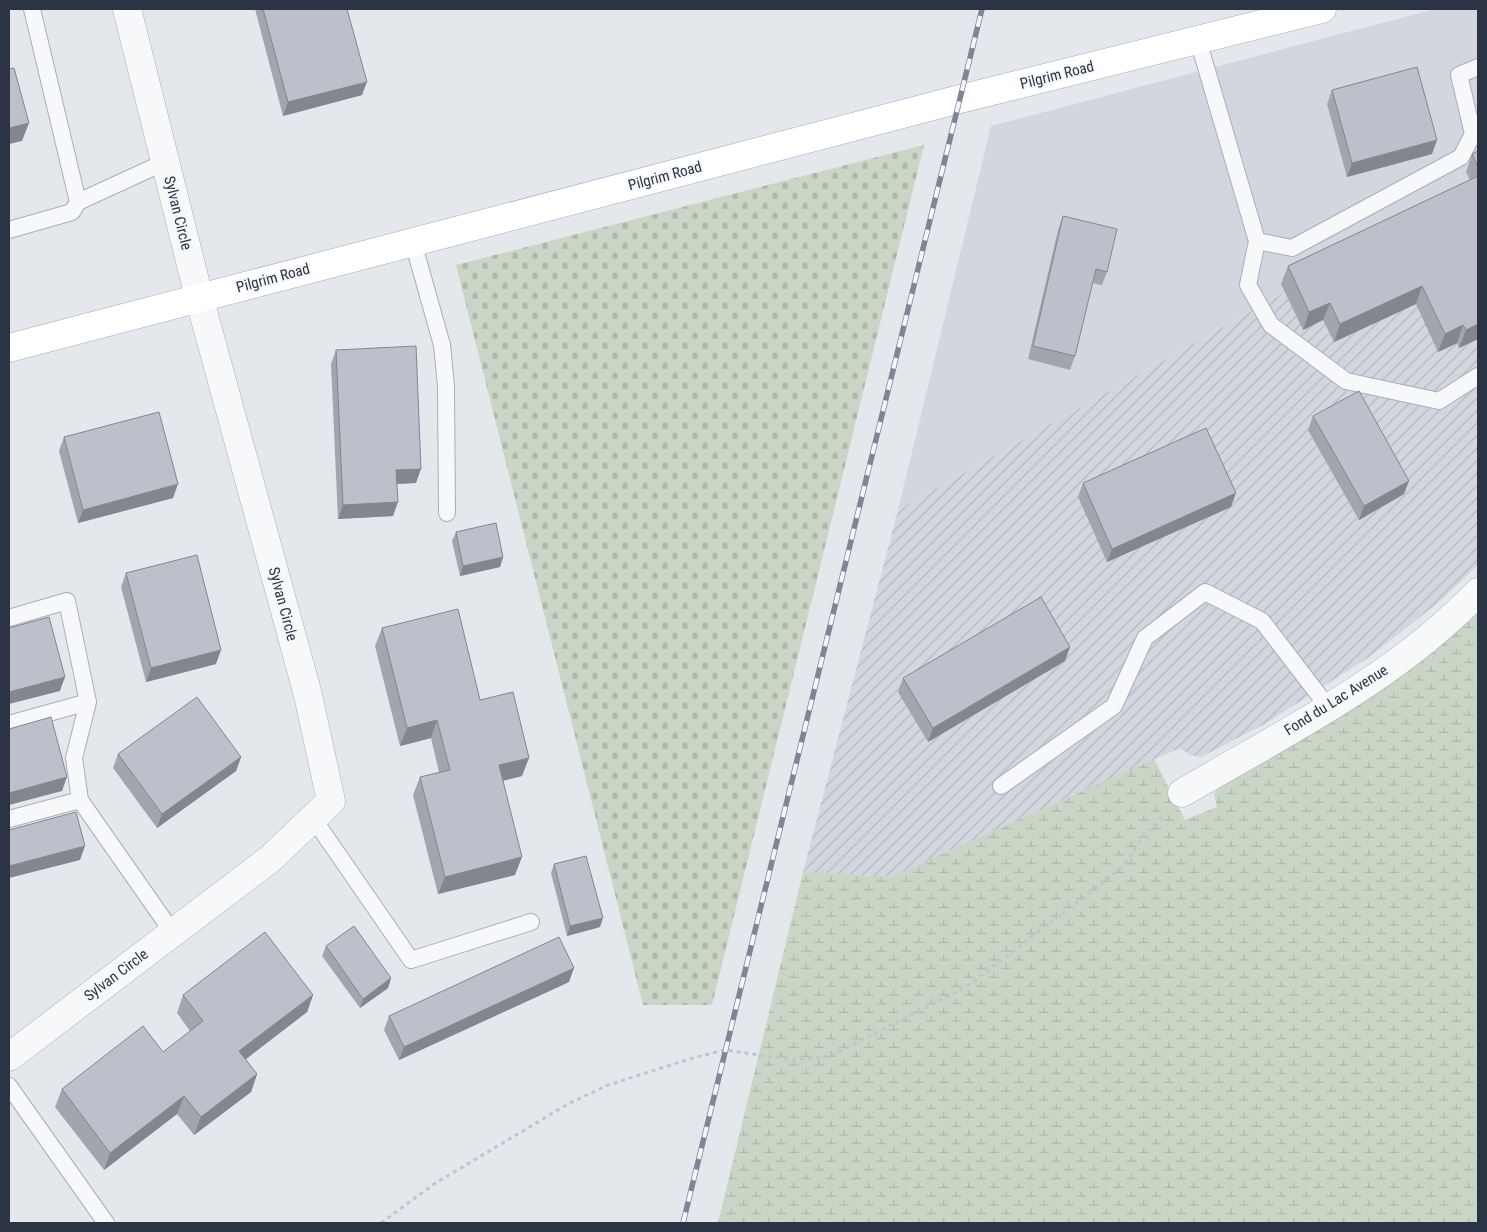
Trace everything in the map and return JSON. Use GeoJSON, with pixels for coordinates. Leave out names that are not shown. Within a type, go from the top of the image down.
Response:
{"type":"FeatureCollection","features":[{"type":"Feature","properties":{"kind":"main road","name":"Pilgrim Road"},"geometry":{"type":"LineString","coordinates":[[9,348],[960,99],[1322,9]]}},
{"type":"Feature","properties":{"kind":"street","name":"Sylvan Circle"},"geometry":{"type":"LineString","coordinates":[[10,1053],[270,859],[331,801],[308,695],[199,297],[128,9]]}},
{"type":"Feature","properties":{"kind":"street","name":"Fond du Lac Avenue"},"geometry":{"type":"LineString","coordinates":[[1182,793],[1328,707],[1409,653],[1478,592]]}},
{"type":"Feature","properties":{"kind":"lane"},"geometry":{"type":"LineString","coordinates":[[32,9],[78,202]]}},
{"type":"Feature","properties":{"kind":"lane"},"geometry":{"type":"LineString","coordinates":[[1198,40],[1257,241],[1248,285],[1271,325],[1346,382],[1439,401],[1478,376]]}},
{"type":"Feature","properties":{"kind":"lane"},"geometry":{"type":"LineString","coordinates":[[1257,241],[1292,248],[1461,157],[1473,134],[1459,75],[1478,67]]}},
{"type":"Feature","properties":{"kind":"lane"},"geometry":{"type":"LineString","coordinates":[[9,230],[72,212],[78,202],[165,162]]}},
{"type":"Feature","properties":{"kind":"lane"},"geometry":{"type":"LineString","coordinates":[[413,242],[442,345],[446,386],[447,513]]}},
{"type":"Feature","properties":{"kind":"lane"},"geometry":{"type":"LineString","coordinates":[[1001,786],[1114,706],[1145,638],[1205,592],[1262,621],[1328,707]]}},
{"type":"Feature","properties":{"kind":"lane"},"geometry":{"type":"LineString","coordinates":[[9,618],[66,602],[88,702],[74,758],[80,800],[173,933]]}},
{"type":"Feature","properties":{"kind":"lane"},"geometry":{"type":"LineString","coordinates":[[9,724],[88,702]]}},
{"type":"Feature","properties":{"kind":"lane"},"geometry":{"type":"LineString","coordinates":[[9,819],[80,800]]}},
{"type":"Feature","properties":{"kind":"lane"},"geometry":{"type":"LineString","coordinates":[[313,818],[411,960],[531,922]]}},
{"type":"Feature","properties":{"kind":"lane"},"geometry":{"type":"LineString","coordinates":[[9,1086],[106,1223]]}},
{"type":"Feature","properties":{"kind":"path"},"geometry":{"type":"LineString","coordinates":[[380,1223],[434,1184],[568,1104],[608,1085],[692,1058],[725,1050],[794,1060],[830,1056],[966,987],[1122,868],[1142,838],[1182,793]]}},
{"type":"Feature","properties":{"kind":"shaded area"},"geometry":{"type":"Polygon","coordinates":[[[1435,9],[1478,9],[1478,183],[898,510],[991,126],[1435,9]]]}},
{"type":"Feature","properties":{"kind":"shaded area"},"geometry":{"type":"Polygon","coordinates":[[[1478,183],[1478,565],[1438,603],[1368,658],[1263,725],[1201,757],[1190,755],[1180,748],[891,877],[803,872],[898,510],[1478,183]]]}},
{"type":"Feature","properties":{"kind":"green space"},"geometry":{"type":"Polygon","coordinates":[[[924,145],[712,1005],[643,1005],[456,265],[924,145]]]}},
{"type":"Feature","properties":{"kind":"green space"},"geometry":{"type":"Polygon","coordinates":[[[1478,610],[1478,1223],[718,1223],[803,872],[891,877],[1154,759],[1185,820],[1217,807],[1214,794],[1222,783],[1478,610]]]}},
{"type":"Feature","properties":{"kind":"building"},"geometry":{"type":"Polygon","coordinates":[[[263,9],[347,9],[367,82],[288,102],[263,9]]]}},
{"type":"Feature","properties":{"kind":"building"},"geometry":{"type":"Polygon","coordinates":[[[1417,67],[1437,140],[1352,163],[1332,90],[1417,67]]]}},
{"type":"Feature","properties":{"kind":"building"},"geometry":{"type":"Polygon","coordinates":[[[14,68],[29,123],[9,128],[9,69],[14,68]]]}},
{"type":"Feature","properties":{"kind":"building"},"geometry":{"type":"Polygon","coordinates":[[[1478,151],[1478,167],[1472,154],[1478,151]]]}},
{"type":"Feature","properties":{"kind":"building"},"geometry":{"type":"Polygon","coordinates":[[[1478,176],[1478,324],[1466,330],[1463,325],[1445,334],[1422,286],[1340,324],[1330,303],[1309,312],[1288,266],[1478,176]]]}},
{"type":"Feature","properties":{"kind":"building"},"geometry":{"type":"Polygon","coordinates":[[[1063,216],[1117,229],[1107,272],[1096,269],[1075,356],[1033,346],[1063,216]]]}},
{"type":"Feature","properties":{"kind":"building"},"geometry":{"type":"Polygon","coordinates":[[[416,346],[421,469],[396,470],[398,502],[343,505],[336,350],[416,346]]]}},
{"type":"Feature","properties":{"kind":"building"},"geometry":{"type":"Polygon","coordinates":[[[1359,391],[1409,481],[1364,506],[1313,416],[1359,391]]]}},
{"type":"Feature","properties":{"kind":"building"},"geometry":{"type":"Polygon","coordinates":[[[159,412],[178,484],[83,510],[64,437],[159,412]]]}},
{"type":"Feature","properties":{"kind":"building"},"geometry":{"type":"Polygon","coordinates":[[[1206,428],[1236,493],[1112,549],[1083,483],[1206,428]]]}},
{"type":"Feature","properties":{"kind":"building"},"geometry":{"type":"Polygon","coordinates":[[[496,523],[503,557],[463,566],[456,532],[496,523]]]}},
{"type":"Feature","properties":{"kind":"building"},"geometry":{"type":"Polygon","coordinates":[[[197,555],[221,650],[151,668],[126,573],[197,555]]]}},
{"type":"Feature","properties":{"kind":"building"},"geometry":{"type":"Polygon","coordinates":[[[1041,597],[1070,647],[933,728],[903,678],[1041,597]]]}},
{"type":"Feature","properties":{"kind":"building"},"geometry":{"type":"Polygon","coordinates":[[[458,609],[480,700],[513,692],[529,758],[499,765],[522,857],[445,877],[420,777],[450,770],[437,720],[407,728],[382,628],[458,609]]]}},
{"type":"Feature","properties":{"kind":"building"},"geometry":{"type":"Polygon","coordinates":[[[49,617],[65,677],[9,692],[9,628],[49,617]]]}},
{"type":"Feature","properties":{"kind":"building"},"geometry":{"type":"Polygon","coordinates":[[[197,697],[241,757],[162,814],[118,754],[197,697]]]}},
{"type":"Feature","properties":{"kind":"building"},"geometry":{"type":"Polygon","coordinates":[[[51,717],[67,777],[9,793],[9,729],[51,717]]]}},
{"type":"Feature","properties":{"kind":"building"},"geometry":{"type":"Polygon","coordinates":[[[76,812],[85,846],[9,866],[9,830],[76,812]]]}},
{"type":"Feature","properties":{"kind":"building"},"geometry":{"type":"Polygon","coordinates":[[[586,856],[603,918],[570,926],[554,864],[586,856]]]}},
{"type":"Feature","properties":{"kind":"building"},"geometry":{"type":"Polygon","coordinates":[[[354,926],[391,978],[363,999],[326,946],[354,926]]]}},
{"type":"Feature","properties":{"kind":"building"},"geometry":{"type":"Polygon","coordinates":[[[265,932],[313,995],[239,1051],[257,1074],[201,1117],[184,1096],[110,1153],[62,1089],[143,1026],[163,1052],[203,1021],[183,995],[265,932]]]}},
{"type":"Feature","properties":{"kind":"building"},"geometry":{"type":"Polygon","coordinates":[[[559,937],[574,968],[404,1047],[389,1016],[559,937]]]}},
{"type":"Feature","properties":{"kind":"railway"},"geometry":{"type":"LineString","coordinates":[[683,1223],[982,9]]}}]}
